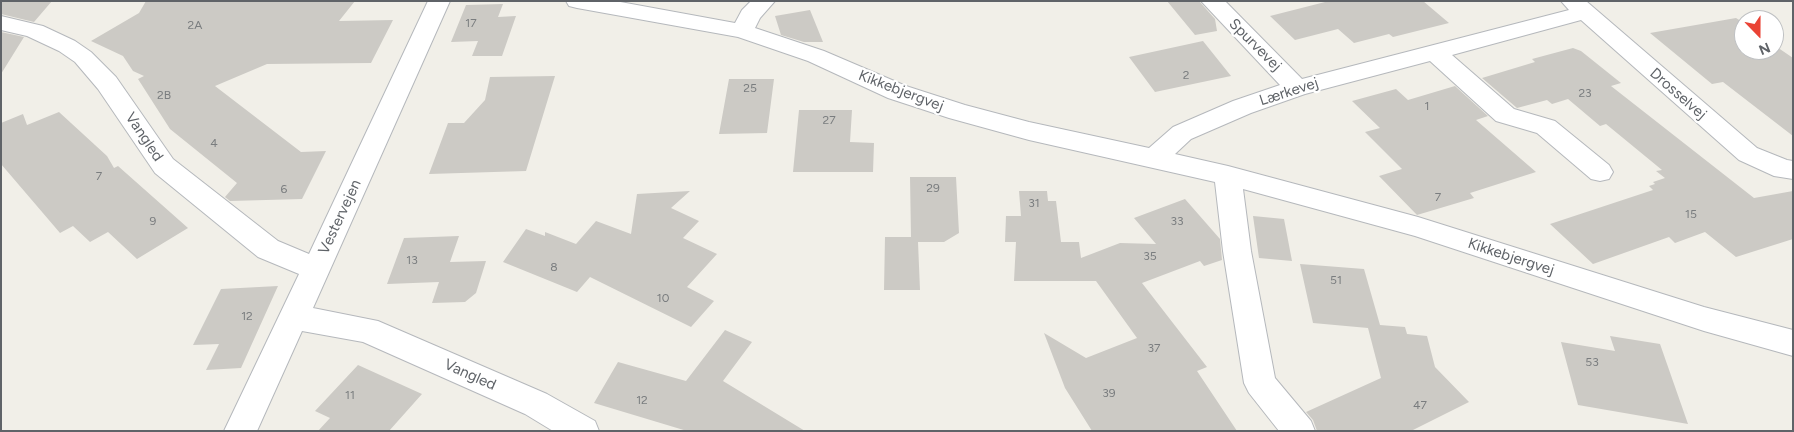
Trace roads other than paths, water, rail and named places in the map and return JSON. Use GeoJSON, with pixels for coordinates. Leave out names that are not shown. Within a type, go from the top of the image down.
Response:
{"type":"FeatureCollection","features":[{"type":"Feature","properties":{"kind":"street","name":"Vestervejen"},"geometry":{"type":"LineString","coordinates":[[240,431],[439,1]]}},
{"type":"Feature","properties":{"kind":"street","name":"Kikkebjergvej"},"geometry":{"type":"LineString","coordinates":[[577,1],[742,31],[816,56],[897,92],[958,112],[1228,175],[1418,227],[1704,319],[1793,343]]}},
{"type":"Feature","properties":{"kind":"street"},"geometry":{"type":"LineString","coordinates":[[742,31],[750,15],[764,1]]}},
{"type":"Feature","properties":{"kind":"street","name":"Spurvevej"},"geometry":{"type":"LineString","coordinates":[[1212,1],[1297,88]]}},
{"type":"Feature","properties":{"kind":"street","name":"Lærkevej"},"geometry":{"type":"LineString","coordinates":[[1154,158],[1182,133],[1242,107],[1297,88],[1434,51],[1578,7]]}},
{"type":"Feature","properties":{"kind":"street","name":"Drosselvej"},"geometry":{"type":"LineString","coordinates":[[1578,7],[1748,154],[1783,169],[1793,170]]}},
{"type":"Feature","properties":{"kind":"street","name":"Vangled"},"geometry":{"type":"LineString","coordinates":[[1,23],[35,31],[67,46],[83,57],[107,83],[164,166],[268,249],[316,269]]}},
{"type":"Feature","properties":{"kind":"street"},"geometry":{"type":"LineString","coordinates":[[1434,51],[1505,115],[1546,127],[1600,172]]}},
{"type":"Feature","properties":{"kind":"street"},"geometry":{"type":"LineString","coordinates":[[1228,175],[1238,250],[1260,383],[1299,431]]}},
{"type":"Feature","properties":{"kind":"street","name":"Vangled"},"geometry":{"type":"LineString","coordinates":[[294,317],[367,330],[536,404],[583,431]]}}]}
